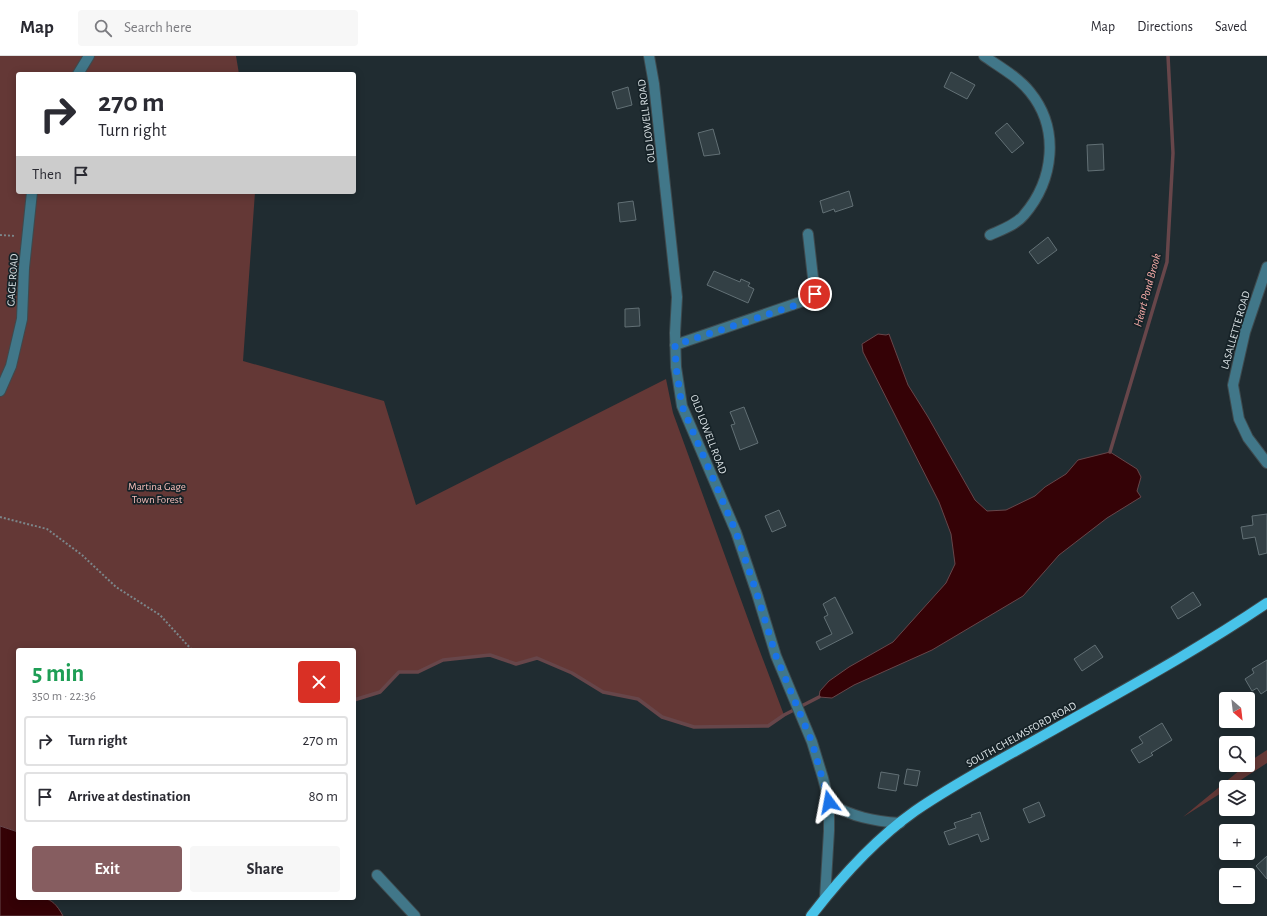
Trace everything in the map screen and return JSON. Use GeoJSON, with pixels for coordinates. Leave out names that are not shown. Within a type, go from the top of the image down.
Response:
{"type":"FeatureCollection","features":[{"type":"Feature","properties":{"kind":"main road","name":"SOUTH CHELMSFORD ROAD"},"geometry":{"type":"LineString","coordinates":[[811,916],[863,854],[900,823],[948,789],[1198,648],[1267,603]]}},
{"type":"Feature","properties":{"kind":"street"},"geometry":{"type":"LineString","coordinates":[[79,72],[89,56]]}},
{"type":"Feature","properties":{"kind":"street","name":"OLD LOWELL ROAD"},"geometry":{"type":"LineString","coordinates":[[649,56],[654,84],[677,297],[675,345],[676,367],[682,406],[736,532],[776,656],[812,742],[823,778],[829,803],[825,898]]}},
{"type":"Feature","properties":{"kind":"street"},"geometry":{"type":"LineString","coordinates":[[984,56],[1020,81],[1030,93],[1043,111],[1049,128],[1051,148],[1049,169],[1043,185],[1024,216],[1012,225],[990,235]]}},
{"type":"Feature","properties":{"kind":"street","name":"GAGE ROAD"},"geometry":{"type":"LineString","coordinates":[[0,391],[11,366],[22,319],[27,237],[32,194]]}},
{"type":"Feature","properties":{"kind":"street"},"geometry":{"type":"LineString","coordinates":[[675,345],[812,298],[815,294],[808,234]]}},
{"type":"Feature","properties":{"kind":"street","name":"LASALLETTE ROAD"},"geometry":{"type":"LineString","coordinates":[[1267,267],[1245,332],[1233,385],[1239,419],[1248,438],[1267,463]]}},
{"type":"Feature","properties":{"kind":"street"},"geometry":{"type":"LineString","coordinates":[[829,803],[844,812],[860,817],[878,821],[900,823]]}},
{"type":"Feature","properties":{"kind":"street"},"geometry":{"type":"LineString","coordinates":[[377,875],[415,916]]}},
{"type":"Feature","properties":{"kind":"path"},"geometry":{"type":"LineString","coordinates":[[0,236],[27,237]]}},
{"type":"Feature","properties":{"kind":"path"},"geometry":{"type":"LineString","coordinates":[[0,516],[47,529],[82,555],[116,586],[160,615],[190,648]]}},
{"type":"Feature","properties":{"kind":"green space","name":"Martina Gage Town Forest"},"geometry":{"type":"Polygon","coordinates":[[[0,56],[236,56],[239,72],[16,72],[16,194],[255,194],[243,361],[384,401],[416,505],[666,379],[673,413],[784,715],[768,726],[694,727],[662,717],[638,699],[603,692],[572,673],[537,658],[516,664],[490,655],[443,660],[418,672],[399,672],[380,692],[356,699],[356,648],[16,648],[16,831],[0,826],[0,56]]]}},
{"type":"Feature","properties":{"kind":"green space"},"geometry":{"type":"Polygon","coordinates":[[[1267,750],[1267,763],[1255,771],[1255,758],[1267,750]]]}},
{"type":"Feature","properties":{"kind":"green space"},"geometry":{"type":"Polygon","coordinates":[[[1238,772],[1253,772],[1241,780],[1228,780],[1238,772]]]}},
{"type":"Feature","properties":{"kind":"green space"},"geometry":{"type":"Polygon","coordinates":[[[1219,787],[1219,794],[1183,817],[1219,787]]]}},
{"type":"Feature","properties":{"kind":"shaded area"},"geometry":{"type":"Polygon","coordinates":[[[878,334],[889,334],[908,385],[975,500],[987,511],[1006,510],[1035,496],[1045,487],[1066,474],[1078,460],[1110,452],[1137,469],[1141,477],[1137,491],[1141,497],[1107,518],[1059,555],[1023,596],[932,650],[854,685],[832,698],[819,697],[820,691],[829,681],[849,667],[893,642],[946,583],[955,564],[951,534],[939,502],[863,352],[862,344],[878,334]]]}},
{"type":"Feature","properties":{"kind":"shaded area"},"geometry":{"type":"Polygon","coordinates":[[[0,826],[16,831],[16,900],[50,900],[59,909],[63,916],[0,916],[0,826]]]}},
{"type":"Feature","properties":{"kind":"building"},"geometry":{"type":"Polygon","coordinates":[[[951,72],[975,85],[967,99],[944,87],[951,72]]]}},
{"type":"Feature","properties":{"kind":"building"},"geometry":{"type":"Polygon","coordinates":[[[628,87],[632,105],[617,109],[612,92],[628,87]]]}},
{"type":"Feature","properties":{"kind":"building"},"geometry":{"type":"Polygon","coordinates":[[[1007,123],[1024,143],[1012,153],[995,133],[1007,123]]]}},
{"type":"Feature","properties":{"kind":"building"},"geometry":{"type":"Polygon","coordinates":[[[713,129],[720,154],[704,156],[698,133],[713,129]]]}},
{"type":"Feature","properties":{"kind":"building"},"geometry":{"type":"Polygon","coordinates":[[[1103,144],[1104,170],[1088,171],[1087,145],[1103,144]]]}},
{"type":"Feature","properties":{"kind":"building"},"geometry":{"type":"Polygon","coordinates":[[[849,191],[853,206],[835,212],[834,209],[823,213],[820,201],[849,191]]]}},
{"type":"Feature","properties":{"kind":"building"},"geometry":{"type":"Polygon","coordinates":[[[633,201],[636,220],[620,222],[618,203],[633,201]]]}},
{"type":"Feature","properties":{"kind":"building"},"geometry":{"type":"Polygon","coordinates":[[[1048,237],[1057,250],[1038,264],[1029,252],[1048,237]]]}},
{"type":"Feature","properties":{"kind":"building"},"geometry":{"type":"Polygon","coordinates":[[[714,271],[740,282],[741,279],[750,283],[748,286],[754,289],[748,303],[707,285],[714,271]]]}},
{"type":"Feature","properties":{"kind":"building"},"geometry":{"type":"Polygon","coordinates":[[[639,308],[640,326],[625,327],[625,309],[639,308]]]}},
{"type":"Feature","properties":{"kind":"building"},"geometry":{"type":"Polygon","coordinates":[[[744,407],[758,443],[740,450],[731,425],[735,424],[730,412],[744,407]]]}},
{"type":"Feature","properties":{"kind":"building"},"geometry":{"type":"Polygon","coordinates":[[[779,510],[786,526],[772,532],[765,516],[779,510]]]}},
{"type":"Feature","properties":{"kind":"building"},"geometry":{"type":"Polygon","coordinates":[[[1267,514],[1267,553],[1259,555],[1255,537],[1243,539],[1241,527],[1253,525],[1252,516],[1267,514]]]}},
{"type":"Feature","properties":{"kind":"building"},"geometry":{"type":"Polygon","coordinates":[[[1193,592],[1201,605],[1178,619],[1171,607],[1193,592]]]}},
{"type":"Feature","properties":{"kind":"building"},"geometry":{"type":"Polygon","coordinates":[[[835,597],[853,633],[820,650],[816,642],[832,634],[824,617],[828,615],[823,604],[835,597]]]}},
{"type":"Feature","properties":{"kind":"building"},"geometry":{"type":"Polygon","coordinates":[[[1095,645],[1103,657],[1082,671],[1074,659],[1095,645]]]}},
{"type":"Feature","properties":{"kind":"building"},"geometry":{"type":"Polygon","coordinates":[[[1267,660],[1267,690],[1261,694],[1257,688],[1252,691],[1245,679],[1254,673],[1252,669],[1267,660]]]}},
{"type":"Feature","properties":{"kind":"building"},"geometry":{"type":"Polygon","coordinates":[[[1162,723],[1172,740],[1151,753],[1153,755],[1139,763],[1131,750],[1143,743],[1139,737],[1162,723]]]}},
{"type":"Feature","properties":{"kind":"building"},"geometry":{"type":"Polygon","coordinates":[[[907,769],[920,771],[917,786],[904,784],[907,769]]]}},
{"type":"Feature","properties":{"kind":"building"},"geometry":{"type":"Polygon","coordinates":[[[881,772],[899,775],[896,791],[878,788],[881,772]]]}},
{"type":"Feature","properties":{"kind":"building"},"geometry":{"type":"Polygon","coordinates":[[[1039,802],[1045,816],[1029,823],[1023,809],[1039,802]]]}},
{"type":"Feature","properties":{"kind":"building"},"geometry":{"type":"Polygon","coordinates":[[[980,812],[989,839],[981,842],[978,834],[949,845],[944,832],[956,828],[954,823],[972,817],[971,815],[980,812]]]}},
{"type":"Feature","properties":{"kind":"building"},"geometry":{"type":"Polygon","coordinates":[[[1267,856],[1267,879],[1256,866],[1267,856]]]}},
{"type":"Feature","properties":{"kind":"waterway","name":"Heart Pond Brook"},"geometry":{"type":"LineString","coordinates":[[1110,452],[1167,262],[1173,153],[1168,56]]}},
{"type":"Feature","properties":{"kind":"waterway","name":"Heart Pond Brook"},"geometry":{"type":"LineString","coordinates":[[356,699],[380,692],[399,672],[418,672],[443,660],[490,655],[516,664],[537,658],[572,673],[603,692],[638,699],[662,717],[694,727],[768,726],[784,715],[819,697]]}},
{"type":"Feature","properties":{"kind":"route"},"geometry":{"type":"LineString","coordinates":[[815,294],[812,298],[805,302],[675,345],[676,367],[682,406],[736,532],[776,656],[812,742],[829,802]]}}]}
